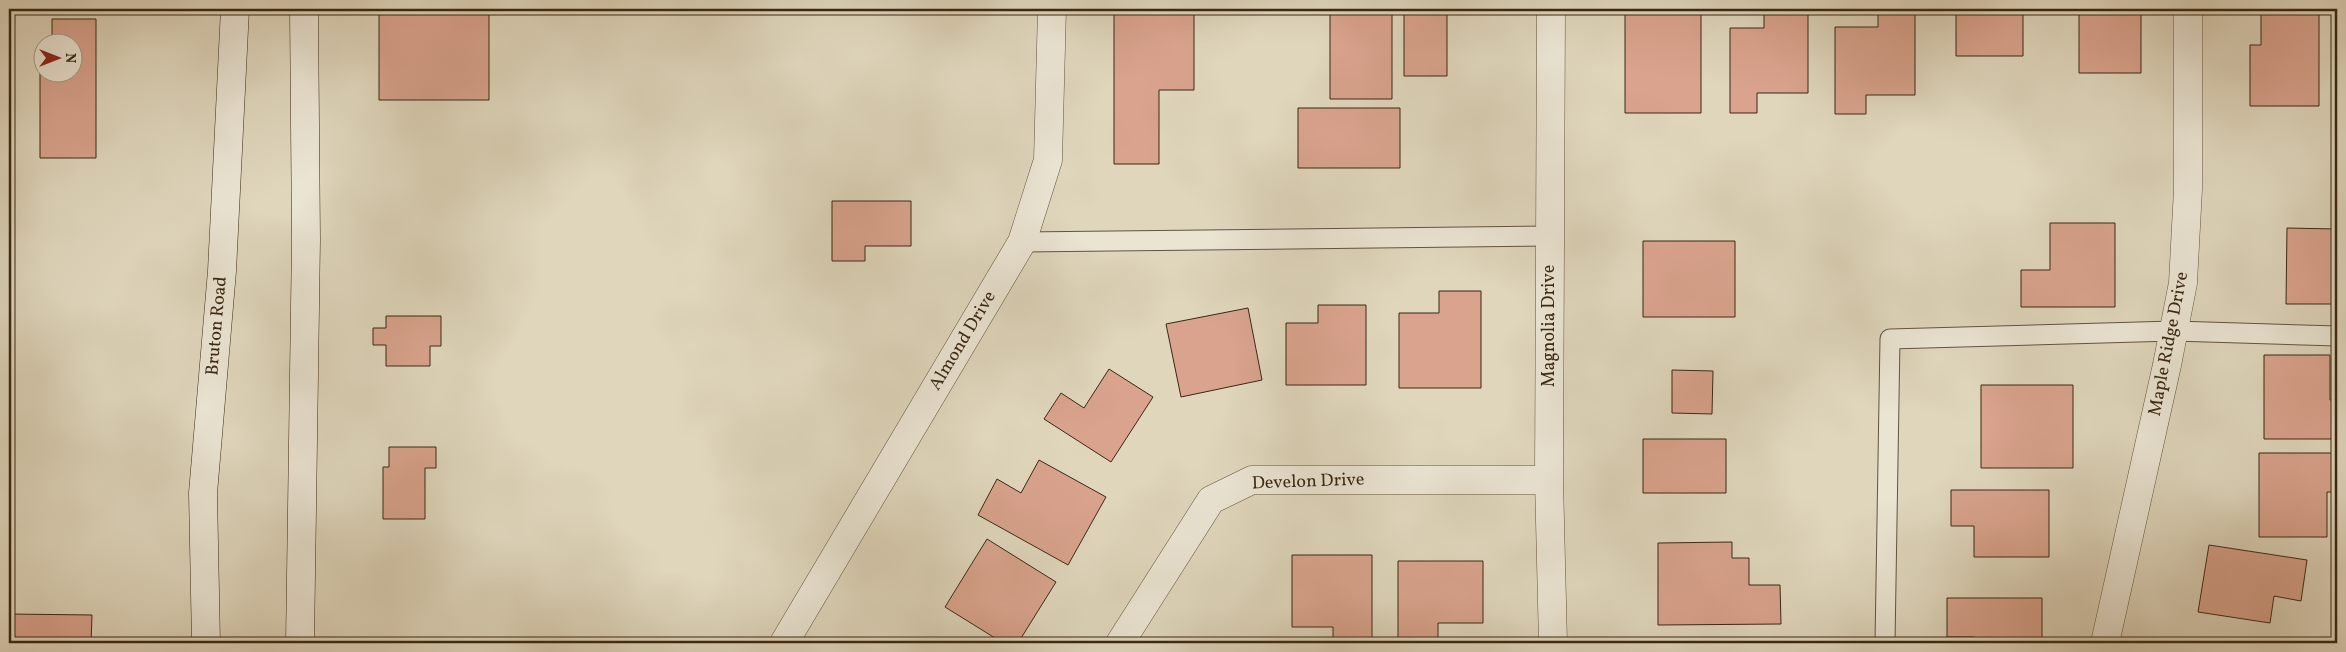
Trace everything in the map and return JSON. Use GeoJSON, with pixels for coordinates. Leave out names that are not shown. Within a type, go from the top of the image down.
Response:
{"type":"FeatureCollection","features":[{"type":"Feature","properties":{"kind":"street","name":"Bruton Road"},"geometry":{"type":"LineString","coordinates":[[206,643],[203,493],[222,270],[235,9]]}},
{"type":"Feature","properties":{"kind":"street"},"geometry":{"type":"LineString","coordinates":[[300,643],[306,240],[304,9]]}},
{"type":"Feature","properties":{"kind":"street","name":"Almond Drive"},"geometry":{"type":"LineString","coordinates":[[784,643],[1022,242],[1048,160],[1052,9]]}},
{"type":"Feature","properties":{"kind":"street","name":"Magnolia Drive"},"geometry":{"type":"LineString","coordinates":[[1551,9],[1549,480],[1553,643]]}},
{"type":"Feature","properties":{"kind":"street","name":"Maple Ridge Drive"},"geometry":{"type":"LineString","coordinates":[[2105,643],[2183,283],[2188,189],[2188,9]]}},
{"type":"Feature","properties":{"kind":"street","name":"Develon Drive"},"geometry":{"type":"LineString","coordinates":[[1120,643],[1211,500],[1252,480],[1549,480]]}},
{"type":"Feature","properties":{"kind":"lane"},"geometry":{"type":"LineString","coordinates":[[1022,242],[1550,236]]}},
{"type":"Feature","properties":{"kind":"lane"},"geometry":{"type":"LineString","coordinates":[[1885,643],[1890,339],[2174,331],[2337,336]]}},
{"type":"Feature","properties":{"kind":"building"},"geometry":{"type":"Polygon","coordinates":[[[379,9],[489,9],[489,100],[379,100],[379,9]]]}},
{"type":"Feature","properties":{"kind":"building"},"geometry":{"type":"Polygon","coordinates":[[[1114,9],[1194,9],[1194,90],[1159,90],[1159,164],[1114,164],[1114,9]]]}},
{"type":"Feature","properties":{"kind":"building"},"geometry":{"type":"Polygon","coordinates":[[[1625,9],[1701,9],[1701,113],[1625,113],[1625,9]]]}},
{"type":"Feature","properties":{"kind":"building"},"geometry":{"type":"Polygon","coordinates":[[[1764,9],[1808,9],[1808,93],[1757,93],[1757,113],[1730,113],[1730,28],[1764,28],[1764,9]]]}},
{"type":"Feature","properties":{"kind":"building"},"geometry":{"type":"Polygon","coordinates":[[[1878,9],[1915,9],[1915,95],[1866,95],[1866,114],[1835,114],[1835,27],[1878,27],[1878,9]]]}},
{"type":"Feature","properties":{"kind":"building"},"geometry":{"type":"Polygon","coordinates":[[[1956,9],[2023,9],[2023,56],[1956,56],[1956,9]]]}},
{"type":"Feature","properties":{"kind":"building"},"geometry":{"type":"Polygon","coordinates":[[[2079,9],[2141,9],[2141,73],[2079,73],[2079,9]]]}},
{"type":"Feature","properties":{"kind":"building"},"geometry":{"type":"Polygon","coordinates":[[[1330,13],[1392,13],[1392,99],[1330,99],[1330,13]]]}},
{"type":"Feature","properties":{"kind":"building"},"geometry":{"type":"Polygon","coordinates":[[[1404,13],[1447,13],[1447,76],[1404,76],[1404,13]]]}},
{"type":"Feature","properties":{"kind":"building"},"geometry":{"type":"Polygon","coordinates":[[[2261,13],[2319,13],[2319,106],[2250,106],[2250,45],[2261,45],[2261,13]]]}},
{"type":"Feature","properties":{"kind":"building"},"geometry":{"type":"Polygon","coordinates":[[[52,19],[96,19],[96,158],[40,158],[40,82],[82,82],[82,32],[52,32],[52,19]]]}},
{"type":"Feature","properties":{"kind":"building"},"geometry":{"type":"Polygon","coordinates":[[[1298,108],[1400,108],[1400,168],[1298,168],[1298,108]]]}},
{"type":"Feature","properties":{"kind":"building"},"geometry":{"type":"Polygon","coordinates":[[[832,201],[911,201],[911,246],[865,246],[865,261],[832,261],[832,201]]]}},
{"type":"Feature","properties":{"kind":"building"},"geometry":{"type":"Polygon","coordinates":[[[2050,223],[2115,223],[2115,307],[2021,307],[2021,270],[2050,270],[2050,223]]]}},
{"type":"Feature","properties":{"kind":"building"},"geometry":{"type":"Polygon","coordinates":[[[2287,228],[2337,229],[2337,304],[2286,304],[2287,228]]]}},
{"type":"Feature","properties":{"kind":"building"},"geometry":{"type":"Polygon","coordinates":[[[1643,241],[1735,241],[1735,317],[1643,317],[1643,241]]]}},
{"type":"Feature","properties":{"kind":"building"},"geometry":{"type":"Polygon","coordinates":[[[1439,291],[1481,291],[1481,388],[1399,388],[1399,313],[1439,313],[1439,291]]]}},
{"type":"Feature","properties":{"kind":"building"},"geometry":{"type":"Polygon","coordinates":[[[1318,305],[1366,305],[1366,385],[1286,385],[1286,323],[1318,323],[1318,305]]]}},
{"type":"Feature","properties":{"kind":"building"},"geometry":{"type":"Polygon","coordinates":[[[1248,308],[1262,380],[1181,397],[1166,324],[1248,308]]]}},
{"type":"Feature","properties":{"kind":"building"},"geometry":{"type":"Polygon","coordinates":[[[386,316],[441,316],[441,346],[430,346],[430,366],[386,366],[386,345],[373,345],[373,328],[386,328],[386,316]]]}},
{"type":"Feature","properties":{"kind":"building"},"geometry":{"type":"Polygon","coordinates":[[[2264,355],[2330,355],[2330,400],[2337,400],[2337,439],[2264,439],[2264,355]]]}},
{"type":"Feature","properties":{"kind":"building"},"geometry":{"type":"Polygon","coordinates":[[[1109,369],[1153,397],[1111,462],[1044,419],[1061,393],[1084,408],[1109,369]]]}},
{"type":"Feature","properties":{"kind":"building"},"geometry":{"type":"Polygon","coordinates":[[[1672,370],[1713,371],[1712,414],[1672,413],[1672,370]]]}},
{"type":"Feature","properties":{"kind":"building"},"geometry":{"type":"Polygon","coordinates":[[[1981,385],[2073,385],[2073,468],[1981,468],[1981,385]]]}},
{"type":"Feature","properties":{"kind":"building"},"geometry":{"type":"Polygon","coordinates":[[[1643,439],[1726,439],[1726,493],[1643,493],[1643,439]]]}},
{"type":"Feature","properties":{"kind":"building"},"geometry":{"type":"Polygon","coordinates":[[[389,447],[436,447],[436,468],[425,468],[425,519],[383,519],[383,467],[389,467],[389,447]]]}},
{"type":"Feature","properties":{"kind":"building"},"geometry":{"type":"Polygon","coordinates":[[[2259,453],[2337,453],[2337,492],[2327,492],[2327,537],[2259,537],[2259,453]]]}},
{"type":"Feature","properties":{"kind":"building"},"geometry":{"type":"Polygon","coordinates":[[[1039,460],[1106,497],[1068,565],[978,515],[997,479],[1021,493],[1039,460]]]}},
{"type":"Feature","properties":{"kind":"building"},"geometry":{"type":"Polygon","coordinates":[[[1951,490],[2049,490],[2049,557],[1974,557],[1974,526],[1951,526],[1951,490]]]}},
{"type":"Feature","properties":{"kind":"building"},"geometry":{"type":"Polygon","coordinates":[[[987,539],[1056,582],[1018,643],[1003,643],[945,607],[987,539]]]}},
{"type":"Feature","properties":{"kind":"building"},"geometry":{"type":"Polygon","coordinates":[[[1732,542],[1732,558],[1749,558],[1749,585],[1780,585],[1781,624],[1658,625],[1658,543],[1732,542]]]}},
{"type":"Feature","properties":{"kind":"building"},"geometry":{"type":"Polygon","coordinates":[[[2209,545],[2307,560],[2301,601],[2274,596],[2270,623],[2198,612],[2209,545]]]}},
{"type":"Feature","properties":{"kind":"building"},"geometry":{"type":"Polygon","coordinates":[[[1292,555],[1372,555],[1372,643],[1333,643],[1333,627],[1292,627],[1292,555]]]}},
{"type":"Feature","properties":{"kind":"building"},"geometry":{"type":"Polygon","coordinates":[[[1398,561],[1483,561],[1483,623],[1438,623],[1438,643],[1398,643],[1398,561]]]}},
{"type":"Feature","properties":{"kind":"building"},"geometry":{"type":"Polygon","coordinates":[[[1947,598],[2042,598],[2042,643],[1974,643],[1974,637],[1947,637],[1947,598]]]}},
{"type":"Feature","properties":{"kind":"building"},"geometry":{"type":"Polygon","coordinates":[[[9,614],[92,615],[91,643],[9,643],[9,614]]]}}]}
